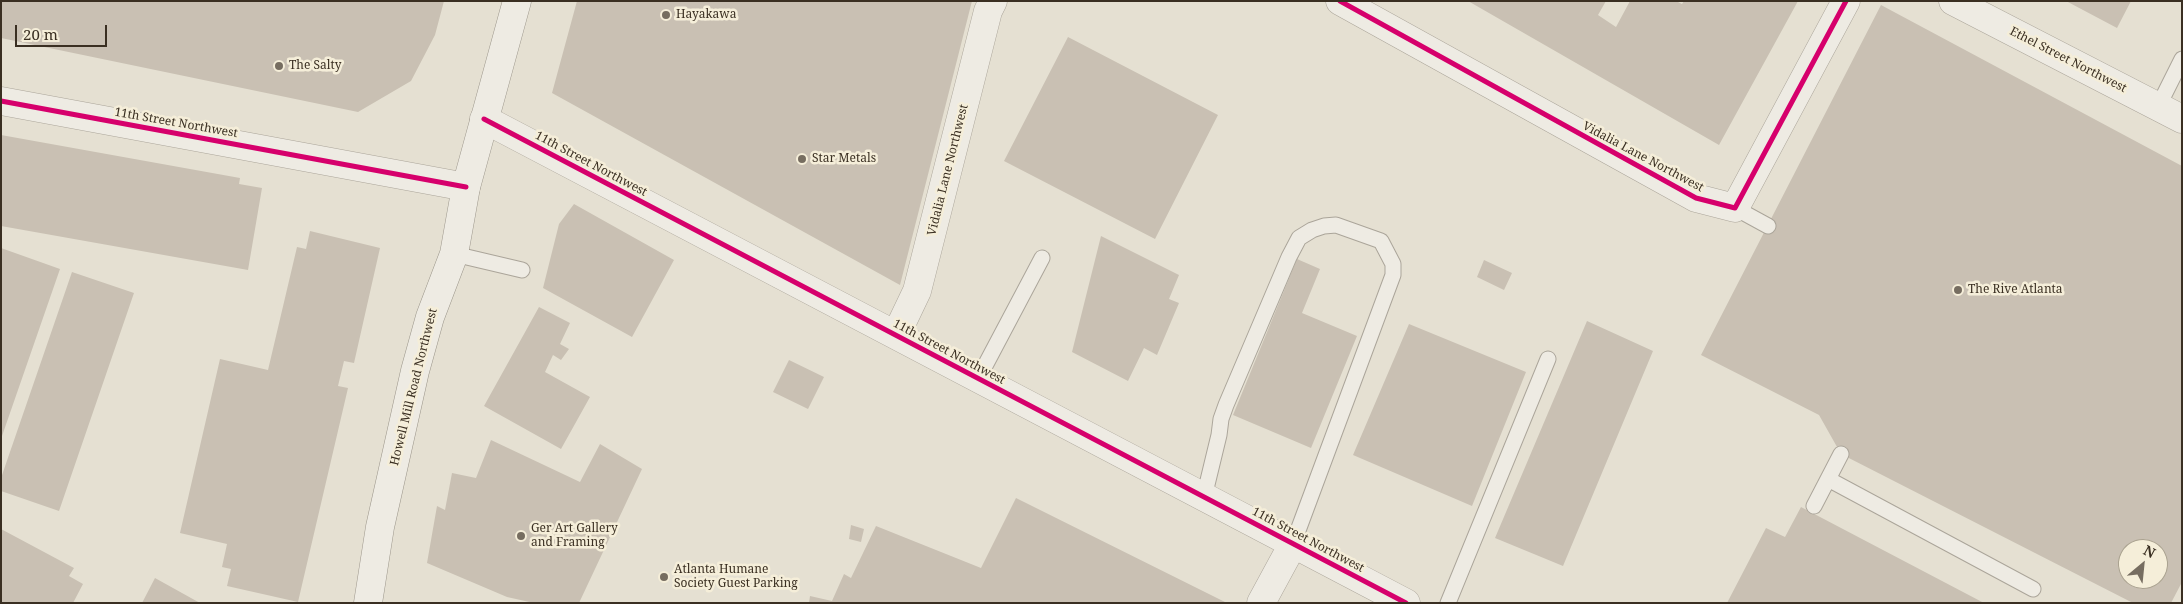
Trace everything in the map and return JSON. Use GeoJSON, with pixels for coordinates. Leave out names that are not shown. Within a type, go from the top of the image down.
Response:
{"type":"FeatureCollection","features":[{"type":"Feature","properties":{"kind":"street","name":"Howell Mill Road Northwest"},"geometry":{"type":"LineString","coordinates":[[368,603],[380,527],[413,380],[430,317],[454,254],[466,187],[517,1]]}},
{"type":"Feature","properties":{"kind":"street","name":"Vidalia Lane Northwest"},"geometry":{"type":"LineString","coordinates":[[896,336],[917,292],[988,11],[993,1]]}},
{"type":"Feature","properties":{"kind":"street","name":"Vidalia Lane Northwest"},"geometry":{"type":"LineString","coordinates":[[1340,1],[1696,198],[1735,208]]}},
{"type":"Feature","properties":{"kind":"street"},"geometry":{"type":"LineString","coordinates":[[1735,208],[1846,1]]}},
{"type":"Feature","properties":{"kind":"street","name":"Ethel Street Northwest"},"geometry":{"type":"LineString","coordinates":[[1953,1],[2182,119]]}},
{"type":"Feature","properties":{"kind":"street","name":"11th Street Northwest"},"geometry":{"type":"LineString","coordinates":[[1,101],[466,187]]}},
{"type":"Feature","properties":{"kind":"street","name":"11th Street Northwest"},"geometry":{"type":"LineString","coordinates":[[484,119],[1406,603]]}},
{"type":"Feature","properties":{"kind":"street"},"geometry":{"type":"LineString","coordinates":[[1261,603],[1292,544]]}},
{"type":"Feature","properties":{"kind":"lane"},"geometry":{"type":"LineString","coordinates":[[2158,107],[2182,59]]}},
{"type":"Feature","properties":{"kind":"lane"},"geometry":{"type":"LineString","coordinates":[[1735,208],[1768,226]]}},
{"type":"Feature","properties":{"kind":"lane"},"geometry":{"type":"LineString","coordinates":[[1204,497],[1221,419],[1289,257],[1300,238],[1312,230],[1336,225],[1381,241],[1393,264],[1393,275],[1292,544]]}},
{"type":"Feature","properties":{"kind":"lane"},"geometry":{"type":"LineString","coordinates":[[454,254],[522,270]]}},
{"type":"Feature","properties":{"kind":"lane"},"geometry":{"type":"LineString","coordinates":[[978,379],[1042,258]]}},
{"type":"Feature","properties":{"kind":"lane"},"geometry":{"type":"LineString","coordinates":[[1448,603],[1548,359]]}},
{"type":"Feature","properties":{"kind":"lane"},"geometry":{"type":"LineString","coordinates":[[1814,506],[1841,454]]}},
{"type":"Feature","properties":{"kind":"lane"},"geometry":{"type":"LineString","coordinates":[[1828,480],[2033,589]]}},
{"type":"Feature","properties":{"kind":"building","name":"The Salty"},"geometry":{"type":"Polygon","coordinates":[[[1,1],[444,1],[435,35],[411,81],[358,112],[1,38],[1,1]]]}},
{"type":"Feature","properties":{"kind":"building","name":"Star Metals"},"geometry":{"type":"Polygon","coordinates":[[[577,1],[972,1],[900,285],[552,93],[577,1]]]}},
{"type":"Feature","properties":{"kind":"building"},"geometry":{"type":"Polygon","coordinates":[[[1468,1],[1606,1],[1598,15],[1616,27],[1630,1],[1676,1],[1682,4],[1684,1],[1798,1],[1719,145],[1468,1]]]}},
{"type":"Feature","properties":{"kind":"building"},"geometry":{"type":"Polygon","coordinates":[[[2066,1],[2131,1],[2117,28],[2066,1]]]}},
{"type":"Feature","properties":{"kind":"building","name":"The Rive Atlanta"},"geometry":{"type":"Polygon","coordinates":[[[1881,5],[2182,166],[2182,582],[2171,603],[2133,603],[1841,454],[1819,415],[1701,355],[1881,5]]]}},
{"type":"Feature","properties":{"kind":"building"},"geometry":{"type":"Polygon","coordinates":[[[1068,37],[1218,115],[1155,239],[1004,161],[1068,37]]]}},
{"type":"Feature","properties":{"kind":"building"},"geometry":{"type":"Polygon","coordinates":[[[1,135],[240,178],[239,184],[262,188],[248,270],[1,226],[1,135]]]}},
{"type":"Feature","properties":{"kind":"building"},"geometry":{"type":"Polygon","coordinates":[[[574,204],[674,260],[632,337],[543,288],[559,224],[574,204]]]}},
{"type":"Feature","properties":{"kind":"building"},"geometry":{"type":"Polygon","coordinates":[[[310,231],[380,248],[354,363],[344,361],[338,386],[348,388],[298,602],[227,586],[231,569],[222,567],[227,544],[180,533],[220,359],[268,370],[297,247],[306,249],[310,231]]]}},
{"type":"Feature","properties":{"kind":"building"},"geometry":{"type":"Polygon","coordinates":[[[1101,236],[1179,275],[1169,299],[1179,303],[1157,355],[1144,348],[1128,381],[1072,352],[1101,236]]]}},
{"type":"Feature","properties":{"kind":"building"},"geometry":{"type":"Polygon","coordinates":[[[1,248],[60,269],[2,436],[1,436],[1,248]]]}},
{"type":"Feature","properties":{"kind":"building"},"geometry":{"type":"Polygon","coordinates":[[[1297,259],[1320,269],[1302,313],[1357,336],[1311,448],[1233,415],[1297,259]]]}},
{"type":"Feature","properties":{"kind":"building"},"geometry":{"type":"Polygon","coordinates":[[[1484,260],[1512,273],[1504,290],[1477,277],[1484,260]]]}},
{"type":"Feature","properties":{"kind":"building"},"geometry":{"type":"Polygon","coordinates":[[[72,272],[134,293],[59,511],[1,491],[1,478],[72,272]]]}},
{"type":"Feature","properties":{"kind":"building"},"geometry":{"type":"Polygon","coordinates":[[[539,307],[570,323],[560,344],[569,349],[561,360],[553,355],[545,372],[590,397],[561,449],[484,406],[539,307]]]}},
{"type":"Feature","properties":{"kind":"building"},"geometry":{"type":"Polygon","coordinates":[[[1587,321],[1653,351],[1563,566],[1495,538],[1587,321]]]}},
{"type":"Feature","properties":{"kind":"building"},"geometry":{"type":"Polygon","coordinates":[[[1409,324],[1526,372],[1472,506],[1353,455],[1409,324]]]}},
{"type":"Feature","properties":{"kind":"building"},"geometry":{"type":"Polygon","coordinates":[[[789,360],[824,377],[808,409],[773,392],[789,360]]]}},
{"type":"Feature","properties":{"kind":"building","name":"Ger Art Gallery and Framing"},"geometry":{"type":"Polygon","coordinates":[[[491,440],[580,482],[600,444],[642,469],[579,603],[534,603],[507,597],[427,563],[437,506],[445,510],[452,473],[476,478],[491,440]]]}},
{"type":"Feature","properties":{"kind":"building"},"geometry":{"type":"Polygon","coordinates":[[[1016,498],[1227,603],[809,603],[810,596],[832,601],[844,574],[851,578],[876,526],[981,568],[1016,498]]]}},
{"type":"Feature","properties":{"kind":"building"},"geometry":{"type":"Polygon","coordinates":[[[1801,507],[1984,603],[1727,603],[1766,528],[1785,537],[1801,507]]]}},
{"type":"Feature","properties":{"kind":"building"},"geometry":{"type":"Polygon","coordinates":[[[851,525],[864,529],[861,542],[849,539],[851,525]]]}},
{"type":"Feature","properties":{"kind":"building"},"geometry":{"type":"Polygon","coordinates":[[[1,529],[74,568],[69,576],[83,584],[73,603],[1,603],[1,529]]]}},
{"type":"Feature","properties":{"kind":"building"},"geometry":{"type":"Polygon","coordinates":[[[155,578],[200,603],[142,603],[155,578]]]}},
{"type":"Feature","properties":{"kind":"cycle path"},"geometry":{"type":"LineString","coordinates":[[1340,1],[1696,198],[1735,208],[1846,1]]}},
{"type":"Feature","properties":{"kind":"cycle path"},"geometry":{"type":"LineString","coordinates":[[1,101],[466,187]]}},
{"type":"Feature","properties":{"kind":"cycle path"},"geometry":{"type":"LineString","coordinates":[[484,119],[1406,603]]}},
{"type":"Feature","properties":{"kind":"place","name":"Hayakawa"},"geometry":{"type":"Point","coordinates":[666,15]}},
{"type":"Feature","properties":{"kind":"place","name":"The Salty"},"geometry":{"type":"Point","coordinates":[279,66]}},
{"type":"Feature","properties":{"kind":"place","name":"Star Metals"},"geometry":{"type":"Point","coordinates":[802,159]}},
{"type":"Feature","properties":{"kind":"place","name":"The Rive Atlanta"},"geometry":{"type":"Point","coordinates":[1958,290]}},
{"type":"Feature","properties":{"kind":"place","name":"Ger Art Gallery and Framing"},"geometry":{"type":"Point","coordinates":[521,536]}},
{"type":"Feature","properties":{"kind":"place","name":"Atlanta Humane Society Guest Parking"},"geometry":{"type":"Point","coordinates":[664,577]}}]}
